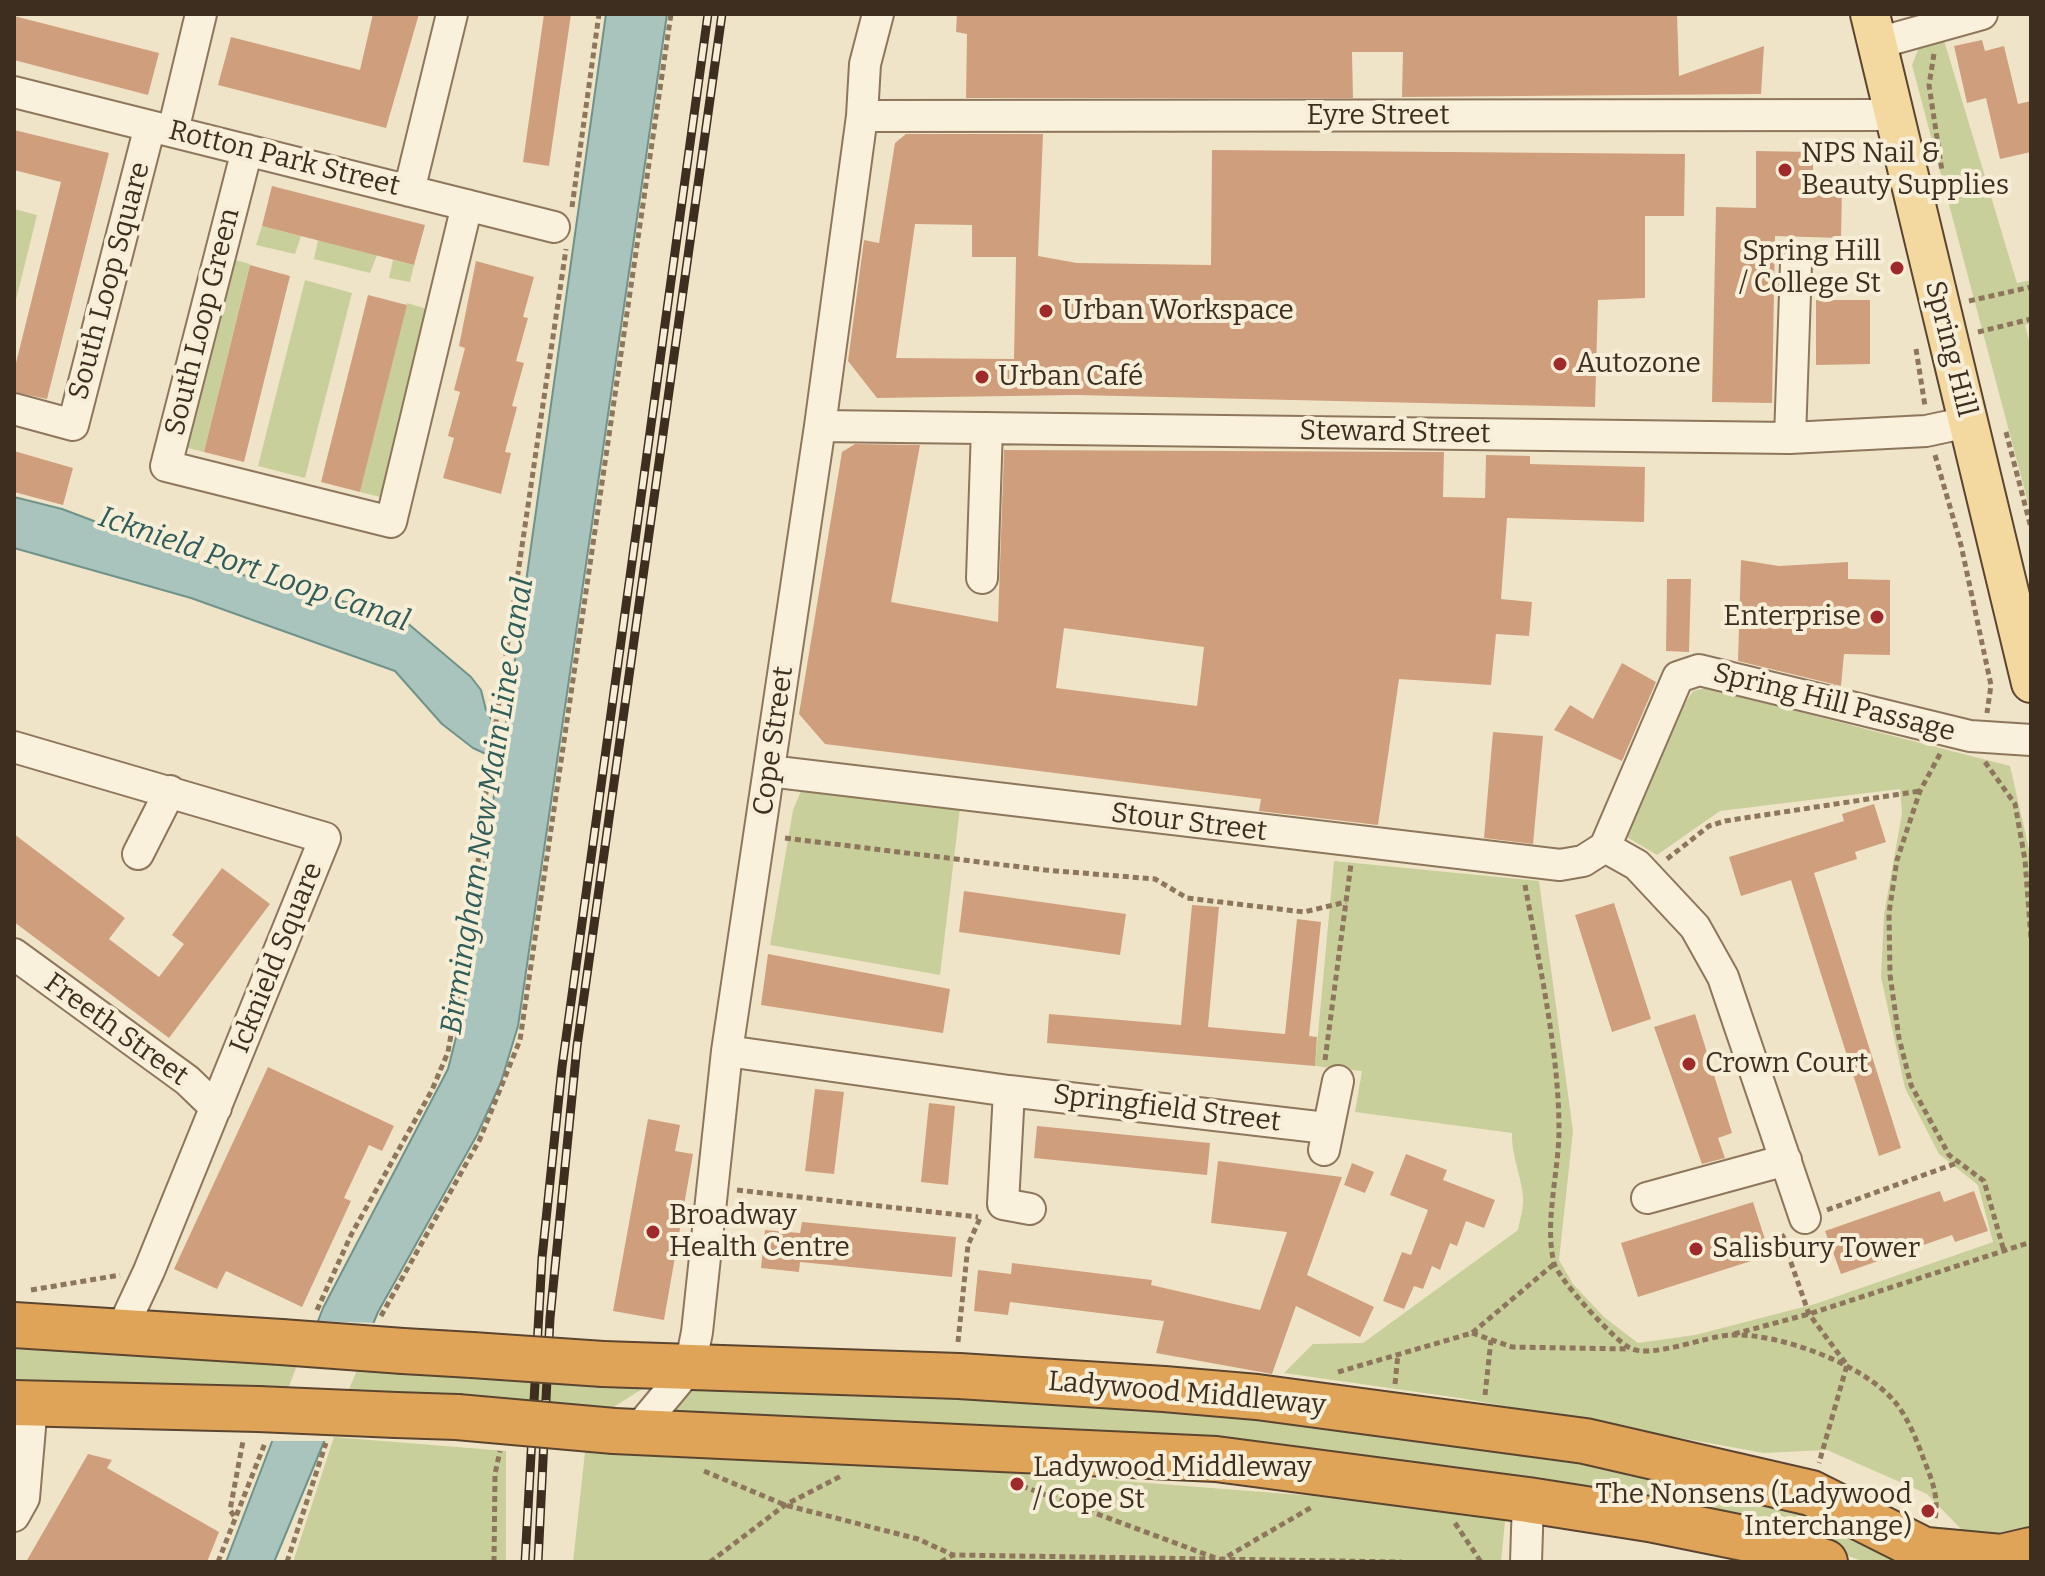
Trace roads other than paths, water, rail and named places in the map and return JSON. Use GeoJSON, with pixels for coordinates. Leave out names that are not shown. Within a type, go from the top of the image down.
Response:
{"type":"FeatureCollection","features":[{"type":"Feature","properties":{"kind":"highway"},"geometry":{"type":"LineString","coordinates":[[22,1308],[121,1331]]}},
{"type":"Feature","properties":{"kind":"highway","name":"Ladywood Middleway"},"geometry":{"type":"LineString","coordinates":[[121,1331],[297,1333],[389,1340],[472,1355],[603,1364],[959,1376],[1257,1397],[1585,1441],[1811,1493],[1935,1547]]}},
{"type":"Feature","properties":{"kind":"highway"},"geometry":{"type":"LineString","coordinates":[[23,1403],[256,1427],[396,1415],[472,1432],[624,1432],[1216,1459],[1528,1500],[1758,1541],[1825,1562]]}},
{"type":"Feature","properties":{"kind":"highway"},"geometry":{"type":"LineString","coordinates":[[1935,1547],[2001,1557],[2031,1550]]}},
{"type":"Feature","properties":{"kind":"main road","name":"Spring Hill"},"geometry":{"type":"LineString","coordinates":[[1874,29],[1934,329],[1968,422],[2025,622],[2031,683]]}},
{"type":"Feature","properties":{"kind":"street"},"geometry":{"type":"LineString","coordinates":[[162,129],[201,14]]}},
{"type":"Feature","properties":{"kind":"street"},"geometry":{"type":"LineString","coordinates":[[409,191],[452,14]]}},
{"type":"Feature","properties":{"kind":"street","name":"Cope Street"},"geometry":{"type":"LineString","coordinates":[[690,1367],[727,1051],[820,426],[862,116],[864,66],[878,14]]}},
{"type":"Feature","properties":{"kind":"street"},"geometry":{"type":"LineString","coordinates":[[1874,29],[1982,14]]}},
{"type":"Feature","properties":{"kind":"street","name":"Rotton Park Street"},"geometry":{"type":"LineString","coordinates":[[14,92],[564,227]]}},
{"type":"Feature","properties":{"kind":"street","name":"Eyre Street"},"geometry":{"type":"LineString","coordinates":[[862,116],[1893,115]]}},
{"type":"Feature","properties":{"kind":"street","name":"South Loop Square"},"geometry":{"type":"LineString","coordinates":[[14,409],[73,425],[162,129]]}},
{"type":"Feature","properties":{"kind":"street","name":"South Loop Green"},"geometry":{"type":"LineString","coordinates":[[247,150],[166,466],[391,522],[467,205]]}},
{"type":"Feature","properties":{"kind":"street"},"geometry":{"type":"LineString","coordinates":[[1790,438],[1796,264]]}},
{"type":"Feature","properties":{"kind":"street","name":"Steward Street"},"geometry":{"type":"LineString","coordinates":[[820,426],[1790,438],[1926,431],[1968,422]]}},
{"type":"Feature","properties":{"kind":"street"},"geometry":{"type":"LineString","coordinates":[[982,578],[987,428]]}},
{"type":"Feature","properties":{"kind":"street","name":"Spring Hill Passage"},"geometry":{"type":"LineString","coordinates":[[1605,847],[1678,677],[1699,670],[1982,739],[2031,740]]}},
{"type":"Feature","properties":{"kind":"street","name":"Icknield Square"},"geometry":{"type":"LineString","coordinates":[[14,747],[325,838],[149,1271],[121,1331]]}},
{"type":"Feature","properties":{"kind":"street","name":"Stour Street"},"geometry":{"type":"LineString","coordinates":[[769,771],[1521,861],[1572,863],[1583,861],[1605,847]]}},
{"type":"Feature","properties":{"kind":"street"},"geometry":{"type":"LineString","coordinates":[[138,854],[170,791]]}},
{"type":"Feature","properties":{"kind":"street"},"geometry":{"type":"LineString","coordinates":[[1605,847],[1648,875],[1695,927],[1723,977],[1805,1218]]}},
{"type":"Feature","properties":{"kind":"street","name":"Freeth Street"},"geometry":{"type":"LineString","coordinates":[[14,954],[187,1080],[216,1108]]}},
{"type":"Feature","properties":{"kind":"street","name":"Springfield Street"},"geometry":{"type":"LineString","coordinates":[[727,1051],[1325,1139],[1338,1081]]}},
{"type":"Feature","properties":{"kind":"street"},"geometry":{"type":"LineString","coordinates":[[1004,1210],[1009,1091]]}},
{"type":"Feature","properties":{"kind":"street"},"geometry":{"type":"LineString","coordinates":[[1647,1198],[1786,1160]]}},
{"type":"Feature","properties":{"kind":"street"},"geometry":{"type":"LineString","coordinates":[[624,1432],[690,1367]]}},
{"type":"Feature","properties":{"kind":"street"},"geometry":{"type":"LineString","coordinates":[[14,1516],[24,1498],[23,1403]]}},
{"type":"Feature","properties":{"kind":"street"},"geometry":{"type":"LineString","coordinates":[[1526,1562],[1528,1500]]}},
{"type":"Feature","properties":{"kind":"water"},"geometry":{"type":"Polygon","coordinates":[[[606,14],[667,14],[518,1026],[501,1082],[477,1135],[378,1312],[274,1562],[226,1562],[323,1308],[448,1069],[464,1006],[499,760],[473,748],[442,724],[395,671],[191,598],[14,548],[14,497],[62,509],[224,570],[399,616],[471,677],[481,690],[486,710],[497,729],[505,731],[606,14]]]}},
{"type":"Feature","properties":{"kind":"railway"},"geometry":{"type":"LineString","coordinates":[[525,1562],[542,1258],[562,1067],[708,14]]}},
{"type":"Feature","properties":{"kind":"railway"},"geometry":{"type":"LineString","coordinates":[[538,1562],[550,1318],[577,1046],[722,14]]}},
{"type":"Feature","properties":{"kind":"place","name":"NPS Nail & Beauty Supplies"},"geometry":{"type":"Point","coordinates":[1785,170]}},
{"type":"Feature","properties":{"kind":"place","name":"Spring Hill / College St"},"geometry":{"type":"Point","coordinates":[1897,268]}},
{"type":"Feature","properties":{"kind":"place","name":"Urban Workspace"},"geometry":{"type":"Point","coordinates":[1046,311]}},
{"type":"Feature","properties":{"kind":"place","name":"Autozone"},"geometry":{"type":"Point","coordinates":[1560,364]}},
{"type":"Feature","properties":{"kind":"place","name":"Urban Café"},"geometry":{"type":"Point","coordinates":[982,377]}},
{"type":"Feature","properties":{"kind":"place","name":"Enterprise"},"geometry":{"type":"Point","coordinates":[1877,617]}},
{"type":"Feature","properties":{"kind":"place","name":"Crown Court"},"geometry":{"type":"Point","coordinates":[1689,1064]}},
{"type":"Feature","properties":{"kind":"place","name":"Broadway Health Centre"},"geometry":{"type":"Point","coordinates":[653,1232]}},
{"type":"Feature","properties":{"kind":"place","name":"Salisbury Tower"},"geometry":{"type":"Point","coordinates":[1696,1249]}},
{"type":"Feature","properties":{"kind":"place","name":"Ladywood Middleway / Cope St"},"geometry":{"type":"Point","coordinates":[1017,1484]}},
{"type":"Feature","properties":{"kind":"place","name":"The Nonsens (Ladywood Interchange)"},"geometry":{"type":"Point","coordinates":[1928,1511]}},
{"type":"Feature","properties":{"kind":"water label","name":"Icknield Port Loop Canal"},"geometry":{"type":"Point","coordinates":[254,570]}},
{"type":"Feature","properties":{"kind":"water label","name":"Birmingham New Main Line Canal"},"geometry":{"type":"Point","coordinates":[488,806]}}]}
